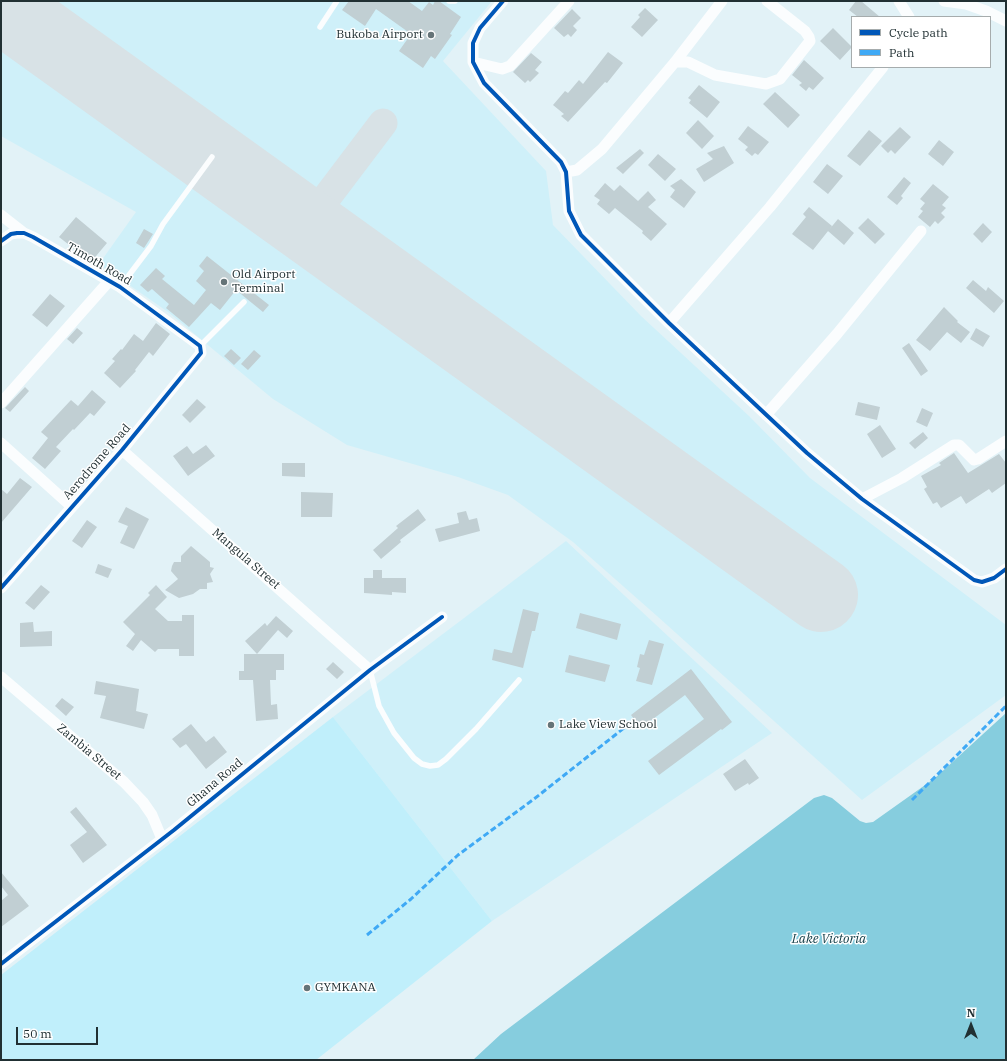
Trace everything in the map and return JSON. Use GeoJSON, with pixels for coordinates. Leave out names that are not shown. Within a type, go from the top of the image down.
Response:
{"type":"FeatureCollection","features":[{"type":"Feature","properties":{"kind":"street"},"geometry":{"type":"LineString","coordinates":[[503,1],[480,28],[473,43],[473,62],[484,83],[551,150],[566,172],[569,211],[582,235],[669,323],[766,415],[807,453],[862,499],[974,580],[982,582],[994,578],[1006,569]]}},
{"type":"Feature","properties":{"kind":"street"},"geometry":{"type":"LineString","coordinates":[[473,62],[502,69],[510,66],[569,1]]}},
{"type":"Feature","properties":{"kind":"street"},"geometry":{"type":"LineString","coordinates":[[566,172],[577,170],[602,149],[675,62],[722,1]]}},
{"type":"Feature","properties":{"kind":"street"},"geometry":{"type":"LineString","coordinates":[[675,62],[688,62],[715,75],[766,84],[780,79],[810,41],[810,37],[805,31],[768,1]]}},
{"type":"Feature","properties":{"kind":"street"},"geometry":{"type":"LineString","coordinates":[[899,1],[908,16]]}},
{"type":"Feature","properties":{"kind":"street"},"geometry":{"type":"LineString","coordinates":[[944,1],[966,4],[986,11],[1006,21]]}},
{"type":"Feature","properties":{"kind":"street"},"geometry":{"type":"LineString","coordinates":[[669,323],[770,207],[882,68]]}},
{"type":"Feature","properties":{"kind":"street","name":"Timoth Road"},"geometry":{"type":"LineString","coordinates":[[1,215],[24,233],[120,286],[200,346]]}},
{"type":"Feature","properties":{"kind":"street"},"geometry":{"type":"LineString","coordinates":[[766,415],[837,334],[921,231]]}},
{"type":"Feature","properties":{"kind":"street"},"geometry":{"type":"LineString","coordinates":[[1,241],[11,234],[24,233]]}},
{"type":"Feature","properties":{"kind":"street"},"geometry":{"type":"LineString","coordinates":[[1,403],[110,280]]}},
{"type":"Feature","properties":{"kind":"street","name":"Aerodrome Road"},"geometry":{"type":"LineString","coordinates":[[2,584],[122,450],[201,353],[200,346]]}},
{"type":"Feature","properties":{"kind":"street"},"geometry":{"type":"LineString","coordinates":[[862,499],[902,478],[954,445],[959,445],[974,460],[1006,441]]}},
{"type":"Feature","properties":{"kind":"street"},"geometry":{"type":"LineString","coordinates":[[1,443],[72,507]]}},
{"type":"Feature","properties":{"kind":"street","name":"Mangula Street"},"geometry":{"type":"LineString","coordinates":[[122,450],[370,670]]}},
{"type":"Feature","properties":{"kind":"street","name":"Ghana Road"},"geometry":{"type":"LineString","coordinates":[[1,964],[162,839],[370,670],[442,617]]}},
{"type":"Feature","properties":{"kind":"street","name":"Zambia Street"},"geometry":{"type":"LineString","coordinates":[[1,677],[124,782],[148,808],[162,839]]}},
{"type":"Feature","properties":{"kind":"lane"},"geometry":{"type":"LineString","coordinates":[[320,27],[337,1]]}},
{"type":"Feature","properties":{"kind":"lane"},"geometry":{"type":"LineString","coordinates":[[449,1],[455,1]]}},
{"type":"Feature","properties":{"kind":"lane"},"geometry":{"type":"LineString","coordinates":[[120,286],[151,246],[163,224],[212,157]]}},
{"type":"Feature","properties":{"kind":"lane"},"geometry":{"type":"LineString","coordinates":[[200,346],[244,302]]}},
{"type":"Feature","properties":{"kind":"lane"},"geometry":{"type":"LineString","coordinates":[[370,670],[379,706],[394,733],[414,758],[422,764],[430,766],[438,764],[446,759],[519,680]]}},
{"type":"Feature","properties":{"kind":"shaded area","name":"Bukoba Airport"},"geometry":{"type":"Polygon","coordinates":[[[1,1],[492,1],[443,61],[546,171],[553,225],[641,316],[749,416],[810,478],[1006,625],[1006,695],[862,800],[573,542],[508,495],[458,477],[347,445],[273,399],[168,312],[99,264],[136,212],[1,136],[1,1]]]}},
{"type":"Feature","properties":{"kind":"shaded area","name":"Lake View School"},"geometry":{"type":"Polygon","coordinates":[[[566,541],[772,733],[492,921],[333,717],[566,541]]]}},
{"type":"Feature","properties":{"kind":"shaded area"},"geometry":{"type":"Polygon","coordinates":[[[333,717],[492,921],[316,1060],[1,1060],[1,975],[333,717]]]}},
{"type":"Feature","properties":{"kind":"water","name":"Lake Victoria"},"geometry":{"type":"Polygon","coordinates":[[[1006,713],[1006,1060],[473,1060],[501,1034],[814,798],[824,795],[832,798],[860,821],[866,823],[873,822],[935,778],[1006,713]]]}},
{"type":"Feature","properties":{"kind":"building","name":"Bukoba Airport"},"geometry":{"type":"Polygon","coordinates":[[[349,1],[408,1],[422,11],[429,2],[433,5],[435,1],[439,1],[461,17],[450,34],[452,35],[435,59],[431,56],[423,68],[399,51],[411,34],[376,9],[365,26],[342,10],[349,1]]]}},
{"type":"Feature","properties":{"kind":"building"},"geometry":{"type":"Polygon","coordinates":[[[856,1],[861,1],[879,16],[857,16],[849,10],[856,1]]]}},
{"type":"Feature","properties":{"kind":"building"},"geometry":{"type":"Polygon","coordinates":[[[645,8],[658,20],[642,37],[631,27],[640,17],[638,15],[645,8]]]}},
{"type":"Feature","properties":{"kind":"building"},"geometry":{"type":"Polygon","coordinates":[[[572,9],[581,18],[573,26],[577,30],[571,37],[568,34],[564,37],[554,28],[572,9]]]}},
{"type":"Feature","properties":{"kind":"building"},"geometry":{"type":"Polygon","coordinates":[[[833,28],[851,46],[851,48],[840,60],[820,41],[833,28]]]}},
{"type":"Feature","properties":{"kind":"building"},"geometry":{"type":"Polygon","coordinates":[[[608,52],[623,63],[607,83],[605,82],[568,122],[561,116],[564,114],[553,105],[565,91],[568,93],[579,80],[583,84],[608,52]]]}},
{"type":"Feature","properties":{"kind":"building"},"geometry":{"type":"Polygon","coordinates":[[[531,53],[542,62],[535,70],[539,73],[530,82],[528,80],[525,83],[513,72],[531,53]]]}},
{"type":"Feature","properties":{"kind":"building"},"geometry":{"type":"Polygon","coordinates":[[[804,60],[824,78],[813,90],[809,87],[806,91],[799,85],[802,83],[792,75],[804,60]]]}},
{"type":"Feature","properties":{"kind":"building"},"geometry":{"type":"Polygon","coordinates":[[[699,85],[720,102],[707,118],[689,103],[691,100],[688,98],[699,85]]]}},
{"type":"Feature","properties":{"kind":"building"},"geometry":{"type":"Polygon","coordinates":[[[775,92],[800,115],[788,128],[763,104],[775,92]]]}},
{"type":"Feature","properties":{"kind":"building"},"geometry":{"type":"Polygon","coordinates":[[[698,120],[714,136],[702,149],[686,133],[698,120]]]}},
{"type":"Feature","properties":{"kind":"building"},"geometry":{"type":"Polygon","coordinates":[[[748,126],[769,142],[758,155],[755,153],[752,156],[745,150],[748,147],[738,139],[748,126]]]}},
{"type":"Feature","properties":{"kind":"building"},"geometry":{"type":"Polygon","coordinates":[[[900,127],[911,137],[895,154],[891,150],[888,153],[881,146],[900,127]]]}},
{"type":"Feature","properties":{"kind":"building"},"geometry":{"type":"Polygon","coordinates":[[[869,130],[882,141],[860,166],[847,156],[869,130]]]}},
{"type":"Feature","properties":{"kind":"building"},"geometry":{"type":"Polygon","coordinates":[[[939,140],[954,152],[943,166],[928,154],[939,140]]]}},
{"type":"Feature","properties":{"kind":"building"},"geometry":{"type":"Polygon","coordinates":[[[724,146],[734,163],[704,182],[696,169],[713,159],[707,153],[724,146]]]}},
{"type":"Feature","properties":{"kind":"building"},"geometry":{"type":"Polygon","coordinates":[[[640,149],[644,153],[623,174],[616,168],[640,149]]]}},
{"type":"Feature","properties":{"kind":"building"},"geometry":{"type":"Polygon","coordinates":[[[658,154],[676,169],[665,181],[648,165],[658,154]]]}},
{"type":"Feature","properties":{"kind":"building"},"geometry":{"type":"Polygon","coordinates":[[[827,164],[843,176],[828,194],[813,182],[827,164]]]}},
{"type":"Feature","properties":{"kind":"building"},"geometry":{"type":"Polygon","coordinates":[[[904,177],[911,183],[901,196],[903,198],[897,205],[887,197],[904,177]]]}},
{"type":"Feature","properties":{"kind":"building"},"geometry":{"type":"Polygon","coordinates":[[[681,179],[696,192],[684,208],[670,197],[675,190],[670,186],[681,179]]]}},
{"type":"Feature","properties":{"kind":"building"},"geometry":{"type":"Polygon","coordinates":[[[605,183],[614,191],[620,185],[638,201],[648,191],[656,200],[648,207],[667,224],[651,241],[642,233],[643,231],[615,208],[609,214],[597,204],[600,200],[594,196],[605,183]]]}},
{"type":"Feature","properties":{"kind":"building"},"geometry":{"type":"Polygon","coordinates":[[[933,184],[949,197],[942,205],[946,208],[941,213],[945,217],[938,224],[935,221],[930,227],[918,217],[923,211],[920,209],[925,203],[920,199],[933,184]]]}},
{"type":"Feature","properties":{"kind":"building"},"geometry":{"type":"Polygon","coordinates":[[[809,207],[832,226],[813,250],[792,234],[806,217],[803,214],[809,207]]]}},
{"type":"Feature","properties":{"kind":"building"},"geometry":{"type":"Polygon","coordinates":[[[76,217],[107,243],[91,262],[59,237],[76,217]]]}},
{"type":"Feature","properties":{"kind":"building"},"geometry":{"type":"Polygon","coordinates":[[[868,218],[885,234],[875,244],[858,228],[868,218]]]}},
{"type":"Feature","properties":{"kind":"building"},"geometry":{"type":"Polygon","coordinates":[[[838,219],[854,233],[844,245],[828,231],[838,219]]]}},
{"type":"Feature","properties":{"kind":"building"},"geometry":{"type":"Polygon","coordinates":[[[983,223],[992,232],[982,243],[973,234],[983,223]]]}},
{"type":"Feature","properties":{"kind":"building"},"geometry":{"type":"Polygon","coordinates":[[[144,229],[153,234],[144,248],[136,243],[144,229]]]}},
{"type":"Feature","properties":{"kind":"building"},"geometry":{"type":"Polygon","coordinates":[[[207,256],[269,305],[263,312],[236,290],[220,310],[211,303],[189,327],[166,308],[169,304],[152,289],[148,292],[140,285],[156,268],[165,276],[162,279],[194,305],[206,290],[196,281],[204,271],[199,266],[207,256]]]}},
{"type":"Feature","properties":{"kind":"building"},"geometry":{"type":"Polygon","coordinates":[[[973,280],[986,291],[988,287],[1004,301],[994,313],[966,288],[973,280]]]}},
{"type":"Feature","properties":{"kind":"building"},"geometry":{"type":"Polygon","coordinates":[[[50,294],[65,306],[47,327],[32,315],[50,294]]]}},
{"type":"Feature","properties":{"kind":"building"},"geometry":{"type":"Polygon","coordinates":[[[944,307],[958,321],[957,322],[970,332],[961,343],[947,332],[930,351],[916,340],[944,307]]]}},
{"type":"Feature","properties":{"kind":"building"},"geometry":{"type":"Polygon","coordinates":[[[156,323],[170,334],[153,356],[149,352],[135,370],[136,371],[120,388],[104,373],[115,361],[112,359],[121,349],[122,350],[134,334],[143,341],[156,323]]]}},
{"type":"Feature","properties":{"kind":"building"},"geometry":{"type":"Polygon","coordinates":[[[77,328],[83,333],[73,344],[67,339],[77,328]]]}},
{"type":"Feature","properties":{"kind":"building"},"geometry":{"type":"Polygon","coordinates":[[[976,328],[990,336],[983,347],[970,339],[976,328]]]}},
{"type":"Feature","properties":{"kind":"building"},"geometry":{"type":"Polygon","coordinates":[[[909,343],[928,371],[921,376],[902,348],[909,343]]]}},
{"type":"Feature","properties":{"kind":"building"},"geometry":{"type":"Polygon","coordinates":[[[231,349],[241,358],[234,365],[224,356],[231,349]]]}},
{"type":"Feature","properties":{"kind":"building"},"geometry":{"type":"Polygon","coordinates":[[[254,350],[261,356],[248,370],[241,364],[254,350]]]}},
{"type":"Feature","properties":{"kind":"building"},"geometry":{"type":"Polygon","coordinates":[[[25,387],[29,391],[10,412],[5,408],[25,387]]]}},
{"type":"Feature","properties":{"kind":"building"},"geometry":{"type":"Polygon","coordinates":[[[92,390],[106,402],[94,416],[90,413],[56,447],[61,451],[45,469],[32,458],[48,438],[41,432],[71,400],[78,406],[92,390]]]}},
{"type":"Feature","properties":{"kind":"building"},"geometry":{"type":"Polygon","coordinates":[[[197,399],[206,407],[190,423],[182,415],[197,399]]]}},
{"type":"Feature","properties":{"kind":"building"},"geometry":{"type":"Polygon","coordinates":[[[858,402],[880,407],[877,420],[855,415],[858,402]]]}},
{"type":"Feature","properties":{"kind":"building"},"geometry":{"type":"Polygon","coordinates":[[[922,408],[933,413],[927,427],[916,422],[922,408]]]}},
{"type":"Feature","properties":{"kind":"building"},"geometry":{"type":"Polygon","coordinates":[[[880,425],[896,449],[882,458],[867,434],[880,425]]]}},
{"type":"Feature","properties":{"kind":"building"},"geometry":{"type":"Polygon","coordinates":[[[923,432],[928,438],[915,449],[909,443],[923,432]]]}},
{"type":"Feature","properties":{"kind":"building"},"geometry":{"type":"Polygon","coordinates":[[[206,445],[215,456],[188,476],[173,456],[187,446],[193,454],[206,445]]]}},
{"type":"Feature","properties":{"kind":"building"},"geometry":{"type":"Polygon","coordinates":[[[954,453],[968,473],[999,454],[1006,463],[1006,483],[992,493],[989,489],[966,504],[961,496],[941,508],[937,502],[933,504],[924,489],[927,487],[921,476],[941,465],[939,463],[954,453]]]}},
{"type":"Feature","properties":{"kind":"building"},"geometry":{"type":"Polygon","coordinates":[[[282,463],[305,463],[305,477],[282,476],[282,463]]]}},
{"type":"Feature","properties":{"kind":"building"},"geometry":{"type":"Polygon","coordinates":[[[20,478],[32,487],[1,523],[1,489],[7,494],[20,478]]]}},
{"type":"Feature","properties":{"kind":"building"},"geometry":{"type":"Polygon","coordinates":[[[301,492],[333,493],[332,517],[301,517],[301,492]]]}},
{"type":"Feature","properties":{"kind":"building"},"geometry":{"type":"Polygon","coordinates":[[[126,507],[149,519],[134,549],[120,543],[128,526],[118,522],[126,507]]]}},
{"type":"Feature","properties":{"kind":"building"},"geometry":{"type":"Polygon","coordinates":[[[418,509],[426,520],[400,540],[401,542],[381,559],[373,550],[398,528],[396,526],[418,509]]]}},
{"type":"Feature","properties":{"kind":"building"},"geometry":{"type":"Polygon","coordinates":[[[466,511],[469,520],[477,518],[480,531],[439,542],[435,529],[459,523],[457,513],[466,511]]]}},
{"type":"Feature","properties":{"kind":"building"},"geometry":{"type":"Polygon","coordinates":[[[87,520],[97,527],[82,548],[72,541],[87,520]]]}},
{"type":"Feature","properties":{"kind":"building"},"geometry":{"type":"Polygon","coordinates":[[[191,546],[210,562],[210,567],[214,568],[210,574],[213,582],[207,583],[207,589],[200,589],[193,594],[179,598],[165,590],[178,579],[171,571],[174,562],[181,562],[181,556],[191,546]]]}},
{"type":"Feature","properties":{"kind":"building"},"geometry":{"type":"Polygon","coordinates":[[[98,564],[112,569],[108,578],[95,573],[98,564]]]}},
{"type":"Feature","properties":{"kind":"building"},"geometry":{"type":"Polygon","coordinates":[[[373,570],[382,570],[382,578],[406,578],[406,593],[392,592],[392,595],[364,593],[364,578],[373,578],[373,570]]]}},
{"type":"Feature","properties":{"kind":"building"},"geometry":{"type":"Polygon","coordinates":[[[41,585],[50,592],[34,610],[25,603],[41,585]]]}},
{"type":"Feature","properties":{"kind":"building"},"geometry":{"type":"Polygon","coordinates":[[[156,585],[167,597],[155,609],[168,621],[182,621],[182,615],[194,615],[194,656],[179,656],[179,649],[158,649],[155,652],[141,640],[133,651],[126,646],[135,634],[123,622],[150,595],[148,593],[156,585]]]}},
{"type":"Feature","properties":{"kind":"building"},"geometry":{"type":"Polygon","coordinates":[[[523,609],[539,613],[535,631],[532,631],[523,668],[492,660],[494,649],[512,653],[523,609]]]}},
{"type":"Feature","properties":{"kind":"building"},"geometry":{"type":"Polygon","coordinates":[[[580,613],[621,624],[617,640],[576,628],[580,613]]]}},
{"type":"Feature","properties":{"kind":"building"},"geometry":{"type":"Polygon","coordinates":[[[276,616],[293,631],[287,638],[278,630],[257,654],[245,641],[265,623],[267,626],[276,616]]]}},
{"type":"Feature","properties":{"kind":"building"},"geometry":{"type":"Polygon","coordinates":[[[33,622],[34,632],[52,631],[52,646],[20,647],[20,623],[33,622]]]}},
{"type":"Feature","properties":{"kind":"building"},"geometry":{"type":"Polygon","coordinates":[[[649,640],[664,644],[652,685],[636,681],[640,668],[637,667],[640,654],[644,655],[649,640]]]}},
{"type":"Feature","properties":{"kind":"building"},"geometry":{"type":"Polygon","coordinates":[[[244,654],[284,654],[284,670],[276,670],[276,680],[270,680],[271,705],[277,704],[278,719],[256,721],[253,680],[239,680],[239,671],[244,671],[244,654]]]}},
{"type":"Feature","properties":{"kind":"building"},"geometry":{"type":"Polygon","coordinates":[[[569,655],[610,665],[605,682],[565,672],[569,655]]]}},
{"type":"Feature","properties":{"kind":"building"},"geometry":{"type":"Polygon","coordinates":[[[333,662],[344,672],[337,679],[326,669],[333,662]]]}},
{"type":"Feature","properties":{"kind":"building"},"geometry":{"type":"Polygon","coordinates":[[[691,669],[732,722],[659,775],[648,761],[704,719],[685,695],[641,728],[631,715],[691,669]]]}},
{"type":"Feature","properties":{"kind":"building"},"geometry":{"type":"Polygon","coordinates":[[[96,681],[139,689],[136,711],[148,714],[144,729],[100,718],[106,696],[94,694],[96,681]]]}},
{"type":"Feature","properties":{"kind":"building"},"geometry":{"type":"Polygon","coordinates":[[[62,698],[74,707],[66,716],[55,706],[62,698]]]}},
{"type":"Feature","properties":{"kind":"building"},"geometry":{"type":"Polygon","coordinates":[[[191,724],[206,742],[214,736],[227,752],[206,769],[186,744],[180,748],[172,739],[191,724]]]}},
{"type":"Feature","properties":{"kind":"building"},"geometry":{"type":"Polygon","coordinates":[[[745,759],[759,778],[749,785],[748,783],[735,791],[723,774],[745,759]]]}},
{"type":"Feature","properties":{"kind":"building"},"geometry":{"type":"Polygon","coordinates":[[[76,807],[107,845],[83,863],[70,845],[87,832],[70,812],[76,807]]]}},
{"type":"Feature","properties":{"kind":"building"},"geometry":{"type":"Polygon","coordinates":[[[1,872],[29,906],[1,927],[1,901],[8,895],[1,886],[1,872]]]}},
{"type":"Feature","properties":{"kind":"taxiway"},"geometry":{"type":"LineString","coordinates":[[318,209],[383,123]]}},
{"type":"Feature","properties":{"kind":"runway"},"geometry":{"type":"LineString","coordinates":[[1,6],[821,595]]}},
{"type":"Feature","properties":{"kind":"marked path"},"geometry":{"type":"LineString","coordinates":[[912,800],[1006,706]]}},
{"type":"Feature","properties":{"kind":"marked path"},"geometry":{"type":"LineString","coordinates":[[367,935],[411,899],[458,855],[534,799],[624,728]]}},
{"type":"Feature","properties":{"kind":"cycle path"},"geometry":{"type":"LineString","coordinates":[[503,1],[480,28],[473,43],[473,62],[484,83],[561,162],[566,172],[569,211],[581,235],[669,323],[759,408],[807,453],[862,499],[974,580],[982,582],[994,578],[1006,569]]}},
{"type":"Feature","properties":{"kind":"cycle path"},"geometry":{"type":"LineString","coordinates":[[1,241],[11,234],[17,233],[24,233],[33,237],[120,287],[200,346],[201,353],[122,450],[1,588]]}},
{"type":"Feature","properties":{"kind":"cycle path"},"geometry":{"type":"LineString","coordinates":[[1,964],[174,830],[370,670],[442,617]]}},
{"type":"Feature","properties":{"kind":"place","name":"Bukoba Airport"},"geometry":{"type":"Point","coordinates":[431,35]}},
{"type":"Feature","properties":{"kind":"place","name":"Old Airport Terminal"},"geometry":{"type":"Point","coordinates":[224,282]}},
{"type":"Feature","properties":{"kind":"place","name":"Lake View School"},"geometry":{"type":"Point","coordinates":[551,725]}},
{"type":"Feature","properties":{"kind":"place","name":"GYMKANA"},"geometry":{"type":"Point","coordinates":[307,988]}}]}
